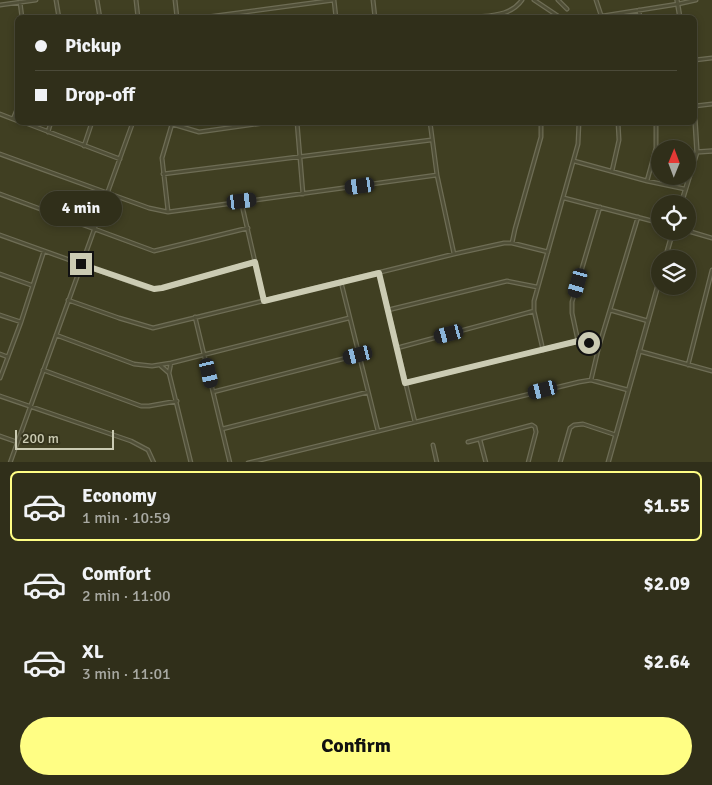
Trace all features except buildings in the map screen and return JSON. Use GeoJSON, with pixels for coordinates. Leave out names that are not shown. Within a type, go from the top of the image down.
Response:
{"type":"FeatureCollection","features":[{"type":"Feature","properties":{"kind":"street"},"geometry":{"type":"LineString","coordinates":[[0,5],[36,0]]}},
{"type":"Feature","properties":{"kind":"street"},"geometry":{"type":"LineString","coordinates":[[56,0],[58,15]]}},
{"type":"Feature","properties":{"kind":"street"},"geometry":{"type":"LineString","coordinates":[[98,0],[100,15]]}},
{"type":"Feature","properties":{"kind":"street"},"geometry":{"type":"LineString","coordinates":[[136,0],[138,15]]}},
{"type":"Feature","properties":{"kind":"street"},"geometry":{"type":"LineString","coordinates":[[175,0],[177,15]]}},
{"type":"Feature","properties":{"kind":"street"},"geometry":{"type":"LineString","coordinates":[[222,15],[334,0],[336,15]]}},
{"type":"Feature","properties":{"kind":"street"},"geometry":{"type":"LineString","coordinates":[[372,0],[374,15]]}},
{"type":"Feature","properties":{"kind":"street"},"geometry":{"type":"LineString","coordinates":[[490,15],[510,12],[517,8],[522,0]]}},
{"type":"Feature","properties":{"kind":"street"},"geometry":{"type":"LineString","coordinates":[[534,0],[556,15]]}},
{"type":"Feature","properties":{"kind":"street"},"geometry":{"type":"LineString","coordinates":[[558,0],[567,9]]}},
{"type":"Feature","properties":{"kind":"street"},"geometry":{"type":"LineString","coordinates":[[596,0],[601,15]]}},
{"type":"Feature","properties":{"kind":"street"},"geometry":{"type":"LineString","coordinates":[[613,15],[696,0]]}},
{"type":"Feature","properties":{"kind":"street"},"geometry":{"type":"LineString","coordinates":[[20,2],[22,15]]}},
{"type":"Feature","properties":{"kind":"street"},"geometry":{"type":"LineString","coordinates":[[678,2],[680,15]]}},
{"type":"Feature","properties":{"kind":"street"},"geometry":{"type":"LineString","coordinates":[[639,10],[640,15]]}},
{"type":"Feature","properties":{"kind":"street"},"geometry":{"type":"LineString","coordinates":[[697,60],[712,58]]}},
{"type":"Feature","properties":{"kind":"street"},"geometry":{"type":"LineString","coordinates":[[697,106],[712,104]]}},
{"type":"Feature","properties":{"kind":"street"},"geometry":{"type":"LineString","coordinates":[[0,114],[13,119],[15,114]]}},
{"type":"Feature","properties":{"kind":"street"},"geometry":{"type":"LineString","coordinates":[[30,125],[120,159]]}},
{"type":"Feature","properties":{"kind":"street"},"geometry":{"type":"LineString","coordinates":[[48,132],[51,125]]}},
{"type":"Feature","properties":{"kind":"street"},"geometry":{"type":"LineString","coordinates":[[84,146],[91,125]]}},
{"type":"Feature","properties":{"kind":"street"},"geometry":{"type":"LineString","coordinates":[[10,462],[132,125]]}},
{"type":"Feature","properties":{"kind":"street"},"geometry":{"type":"LineString","coordinates":[[168,212],[163,174],[163,149],[171,125]]}},
{"type":"Feature","properties":{"kind":"street"},"geometry":{"type":"LineString","coordinates":[[178,125],[199,132],[249,125]]}},
{"type":"Feature","properties":{"kind":"street"},"geometry":{"type":"LineString","coordinates":[[297,125],[303,194]]}},
{"type":"Feature","properties":{"kind":"street"},"geometry":{"type":"LineString","coordinates":[[430,125],[437,175],[454,254]]}},
{"type":"Feature","properties":{"kind":"street"},"geometry":{"type":"LineString","coordinates":[[512,243],[539,146],[541,125]]}},
{"type":"Feature","properties":{"kind":"street"},"geometry":{"type":"LineString","coordinates":[[543,350],[534,311],[534,301],[574,161],[579,138],[579,125]]}},
{"type":"Feature","properties":{"kind":"street"},"geometry":{"type":"LineString","coordinates":[[612,171],[619,140],[618,125]]}},
{"type":"Feature","properties":{"kind":"street"},"geometry":{"type":"LineString","coordinates":[[647,181],[656,148],[656,125]]}},
{"type":"Feature","properties":{"kind":"street"},"geometry":{"type":"LineString","coordinates":[[684,195],[697,152],[695,125]]}},
{"type":"Feature","properties":{"kind":"street"},"geometry":{"type":"LineString","coordinates":[[163,174],[431,140]]}},
{"type":"Feature","properties":{"kind":"street"},"geometry":{"type":"LineString","coordinates":[[697,152],[712,151]]}},
{"type":"Feature","properties":{"kind":"street"},"geometry":{"type":"LineString","coordinates":[[0,154],[108,194],[149,208],[168,212],[437,175]]}},
{"type":"Feature","properties":{"kind":"street"},"geometry":{"type":"LineString","coordinates":[[574,161],[685,190]]}},
{"type":"Feature","properties":{"kind":"street"},"geometry":{"type":"LineString","coordinates":[[0,194],[154,251],[248,228]]}},
{"type":"Feature","properties":{"kind":"street"},"geometry":{"type":"LineString","coordinates":[[564,198],[651,221]]}},
{"type":"Feature","properties":{"kind":"street"},"geometry":{"type":"LineString","coordinates":[[242,201],[264,301]]}},
{"type":"Feature","properties":{"kind":"street"},"geometry":{"type":"LineString","coordinates":[[578,341],[572,313],[572,302],[600,207]]}},
{"type":"Feature","properties":{"kind":"street"},"geometry":{"type":"LineString","coordinates":[[590,380],[638,217]]}},
{"type":"Feature","properties":{"kind":"street"},"geometry":{"type":"LineString","coordinates":[[696,233],[712,238]]}},
{"type":"Feature","properties":{"kind":"street"},"geometry":{"type":"LineString","coordinates":[[0,235],[154,289],[255,262]]}},
{"type":"Feature","properties":{"kind":"street"},"geometry":{"type":"LineString","coordinates":[[68,300],[153,328],[454,254],[512,243],[548,252]]}},
{"type":"Feature","properties":{"kind":"street"},"geometry":{"type":"LineString","coordinates":[[0,378],[21,322],[31,285],[44,251]]}},
{"type":"Feature","properties":{"kind":"street"},"geometry":{"type":"LineString","coordinates":[[688,364],[712,270]]}},
{"type":"Feature","properties":{"kind":"street"},"geometry":{"type":"LineString","coordinates":[[379,273],[415,422]]}},
{"type":"Feature","properties":{"kind":"street"},"geometry":{"type":"LineString","coordinates":[[0,274],[31,285]]}},
{"type":"Feature","properties":{"kind":"street"},"geometry":{"type":"LineString","coordinates":[[388,310],[507,281],[537,287]]}},
{"type":"Feature","properties":{"kind":"street"},"geometry":{"type":"LineString","coordinates":[[341,282],[378,431]]}},
{"type":"Feature","properties":{"kind":"street"},"geometry":{"type":"LineString","coordinates":[[608,462],[655,295]]}},
{"type":"Feature","properties":{"kind":"street"},"geometry":{"type":"LineString","coordinates":[[610,310],[648,321]]}},
{"type":"Feature","properties":{"kind":"street"},"geometry":{"type":"LineString","coordinates":[[397,348],[534,311]]}},
{"type":"Feature","properties":{"kind":"street"},"geometry":{"type":"LineString","coordinates":[[0,315],[21,322]]}},
{"type":"Feature","properties":{"kind":"street"},"geometry":{"type":"LineString","coordinates":[[195,317],[230,462]]}},
{"type":"Feature","properties":{"kind":"street"},"geometry":{"type":"LineString","coordinates":[[56,335],[134,364],[146,366],[171,363],[349,318]]}},
{"type":"Feature","properties":{"kind":"street"},"geometry":{"type":"LineString","coordinates":[[405,383],[578,341],[599,346]]}},
{"type":"Feature","properties":{"kind":"street"},"geometry":{"type":"LineString","coordinates":[[639,351],[712,371]]}},
{"type":"Feature","properties":{"kind":"street"},"geometry":{"type":"LineString","coordinates":[[0,354],[8,357]]}},
{"type":"Feature","properties":{"kind":"street"},"geometry":{"type":"LineString","coordinates":[[213,392],[358,355]]}},
{"type":"Feature","properties":{"kind":"street"},"geometry":{"type":"LineString","coordinates":[[169,374],[171,363]]}},
{"type":"Feature","properties":{"kind":"street"},"geometry":{"type":"LineString","coordinates":[[161,365],[169,374],[192,462]]}},
{"type":"Feature","properties":{"kind":"street"},"geometry":{"type":"LineString","coordinates":[[44,370],[141,406],[177,401]]}},
{"type":"Feature","properties":{"kind":"street"},"geometry":{"type":"LineString","coordinates":[[248,462],[590,380],[629,391]]}},
{"type":"Feature","properties":{"kind":"street"},"geometry":{"type":"LineString","coordinates":[[222,429],[368,392]]}},
{"type":"Feature","properties":{"kind":"street"},"geometry":{"type":"LineString","coordinates":[[0,396],[142,446],[148,450],[154,462]]}},
{"type":"Feature","properties":{"kind":"street"},"geometry":{"type":"LineString","coordinates":[[560,462],[570,428],[574,425],[583,424],[616,435]]}},
{"type":"Feature","properties":{"kind":"street"},"geometry":{"type":"LineString","coordinates":[[468,442],[530,425],[534,426],[536,432],[528,462]]}},
{"type":"Feature","properties":{"kind":"street"},"geometry":{"type":"LineString","coordinates":[[0,436],[17,442]]}},
{"type":"Feature","properties":{"kind":"street"},"geometry":{"type":"LineString","coordinates":[[480,440],[486,462]]}},
{"type":"Feature","properties":{"kind":"street"},"geometry":{"type":"LineString","coordinates":[[432,445],[436,462]]}},
{"type":"Feature","properties":{"kind":"route"},"geometry":{"type":"LineString","coordinates":[[81,264],[154,289],[255,262],[264,301],[379,273],[405,383],[578,341],[589,343]]}}]}
